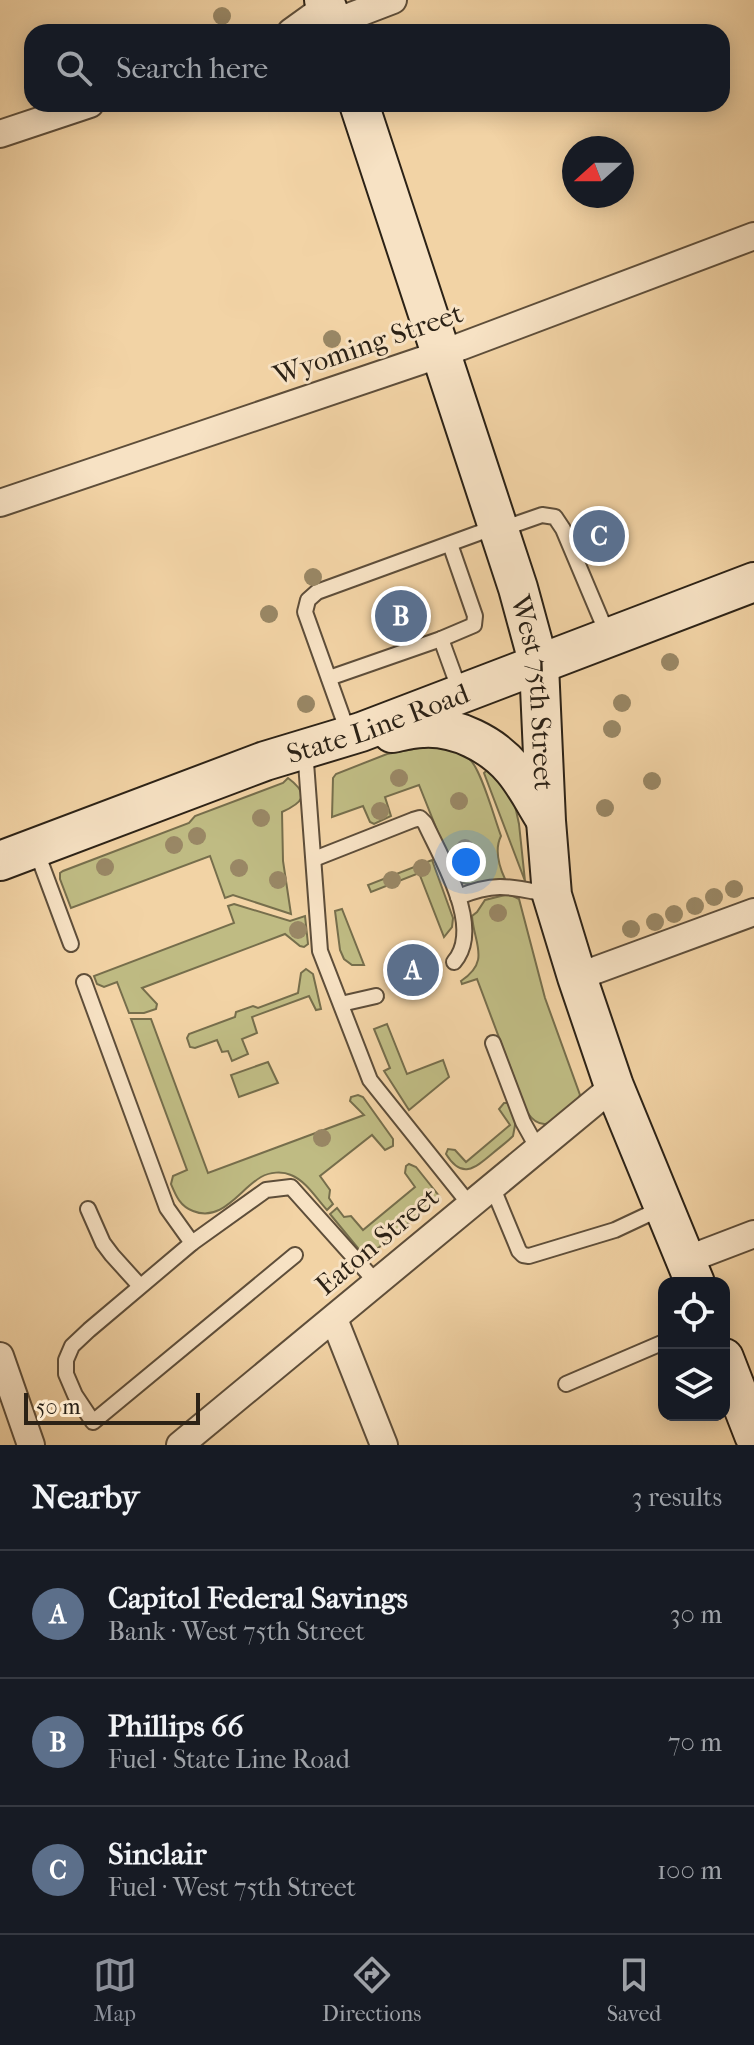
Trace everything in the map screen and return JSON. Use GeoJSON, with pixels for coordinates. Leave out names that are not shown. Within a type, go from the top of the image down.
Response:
{"type":"FeatureCollection","features":[{"type":"Feature","properties":{"kind":"main road","name":"West 75th Street"},"geometry":{"type":"LineString","coordinates":[[362,112],[499,528],[539,665],[552,895],[614,1086],[690,1272]]}},
{"type":"Feature","properties":{"kind":"main road","name":"State Line Road"},"geometry":{"type":"LineString","coordinates":[[0,861],[265,761],[355,733],[461,694],[754,582]]}},
{"type":"Feature","properties":{"kind":"main road"},"geometry":{"type":"LineString","coordinates":[[355,733],[424,728],[470,738],[499,755],[513,770],[546,821]]}},
{"type":"Feature","properties":{"kind":"main road"},"geometry":{"type":"LineString","coordinates":[[730,1373],[754,1435]]}},
{"type":"Feature","properties":{"kind":"street"},"geometry":{"type":"LineString","coordinates":[[309,24],[330,15],[393,0]]}},
{"type":"Feature","properties":{"kind":"street"},"geometry":{"type":"LineString","coordinates":[[0,134],[66,112]]}},
{"type":"Feature","properties":{"kind":"street","name":"Wyoming Street"},"geometry":{"type":"LineString","coordinates":[[0,503],[441,354],[754,236]]}},
{"type":"Feature","properties":{"kind":"street"},"geometry":{"type":"LineString","coordinates":[[577,977],[754,912]]}},
{"type":"Feature","properties":{"kind":"street","name":"Eaton Street"},"geometry":{"type":"LineString","coordinates":[[180,1445],[614,1086]]}},
{"type":"Feature","properties":{"kind":"street"},"geometry":{"type":"LineString","coordinates":[[690,1272],[754,1234]]}},
{"type":"Feature","properties":{"kind":"street"},"geometry":{"type":"LineString","coordinates":[[334,1319],[384,1445]]}},
{"type":"Feature","properties":{"kind":"street"},"geometry":{"type":"LineString","coordinates":[[0,1356],[31,1445]]}},
{"type":"Feature","properties":{"kind":"lane"},"geometry":{"type":"LineString","coordinates":[[355,733],[329,678],[305,612],[308,600],[317,592],[499,528],[542,515],[555,517],[563,529],[609,638]]}},
{"type":"Feature","properties":{"kind":"lane"},"geometry":{"type":"LineString","coordinates":[[329,678],[474,625],[475,616],[450,544]]}},
{"type":"Feature","properties":{"kind":"lane"},"geometry":{"type":"LineString","coordinates":[[441,639],[461,694]]}},
{"type":"Feature","properties":{"kind":"lane"},"geometry":{"type":"LineString","coordinates":[[305,749],[320,951],[370,1080],[470,1205]]}},
{"type":"Feature","properties":{"kind":"lane"},"geometry":{"type":"LineString","coordinates":[[314,859],[420,818],[458,897],[465,922],[459,956],[454,962]]}},
{"type":"Feature","properties":{"kind":"lane"},"geometry":{"type":"LineString","coordinates":[[35,847],[71,944]]}},
{"type":"Feature","properties":{"kind":"lane"},"geometry":{"type":"LineString","coordinates":[[458,897],[473,890],[499,885],[552,895]]}},
{"type":"Feature","properties":{"kind":"lane"},"geometry":{"type":"LineString","coordinates":[[84,982],[167,1208],[192,1243]]}},
{"type":"Feature","properties":{"kind":"lane"},"geometry":{"type":"LineString","coordinates":[[341,1004],[376,996]]}},
{"type":"Feature","properties":{"kind":"lane"},"geometry":{"type":"LineString","coordinates":[[493,1043],[523,1122],[538,1149]]}},
{"type":"Feature","properties":{"kind":"lane"},"geometry":{"type":"LineString","coordinates":[[492,1186],[519,1251],[529,1256],[615,1230],[664,1207]]}},
{"type":"Feature","properties":{"kind":"lane"},"geometry":{"type":"LineString","coordinates":[[295,1255],[93,1422],[75,1395],[66,1374],[66,1360],[72,1346],[192,1243],[266,1190],[291,1187],[376,1282]]}},
{"type":"Feature","properties":{"kind":"lane"},"geometry":{"type":"LineString","coordinates":[[88,1209],[103,1243],[140,1286]]}},
{"type":"Feature","properties":{"kind":"lane"},"geometry":{"type":"LineString","coordinates":[[566,1384],[658,1345]]}},
{"type":"Feature","properties":{"kind":"shaded area"},"geometry":{"type":"Polygon","coordinates":[[[424,747],[456,751],[468,758],[476,768],[501,836],[499,863],[505,879],[473,884],[457,880],[419,785],[385,797],[391,816],[374,824],[363,806],[332,817],[333,778],[336,774],[387,754],[424,747]]]}},
{"type":"Feature","properties":{"kind":"shaded area"},"geometry":{"type":"Polygon","coordinates":[[[491,766],[514,801],[525,881],[484,773],[491,766]]]}},
{"type":"Feature","properties":{"kind":"shaded area"},"geometry":{"type":"Polygon","coordinates":[[[288,778],[301,794],[299,802],[282,812],[283,861],[291,914],[233,895],[225,898],[210,856],[71,908],[60,879],[63,871],[189,823],[195,816],[283,783],[288,778]]]}},
{"type":"Feature","properties":{"kind":"shaded area"},"geometry":{"type":"Polygon","coordinates":[[[432,860],[453,918],[452,927],[444,937],[419,873],[371,892],[368,885],[432,860]]]}},
{"type":"Feature","properties":{"kind":"shaded area"},"geometry":{"type":"Polygon","coordinates":[[[509,894],[519,899],[545,998],[580,1095],[560,1117],[547,1124],[534,1120],[527,1112],[477,979],[462,984],[461,981],[470,974],[478,959],[472,916],[485,900],[509,894]]]}},
{"type":"Feature","properties":{"kind":"shaded area"},"geometry":{"type":"Polygon","coordinates":[[[234,904],[290,921],[305,916],[308,944],[300,946],[285,934],[142,988],[157,1004],[156,1009],[144,1013],[129,1013],[117,982],[104,987],[97,984],[94,976],[234,923],[228,906],[234,904]]]}},
{"type":"Feature","properties":{"kind":"shaded area"},"geometry":{"type":"Polygon","coordinates":[[[342,909],[364,965],[352,965],[344,959],[340,950],[335,911],[342,909]]]}},
{"type":"Feature","properties":{"kind":"shaded area"},"geometry":{"type":"Polygon","coordinates":[[[306,969],[313,974],[321,1009],[316,1010],[309,996],[252,1017],[257,1033],[242,1039],[248,1054],[232,1061],[228,1051],[222,1052],[217,1040],[190,1047],[189,1034],[235,1017],[236,1012],[253,1006],[258,1008],[298,993],[301,973],[306,969]]]}},
{"type":"Feature","properties":{"kind":"shaded area"},"geometry":{"type":"Polygon","coordinates":[[[131,1019],[151,1019],[208,1173],[364,1115],[350,1101],[351,1097],[358,1095],[363,1097],[393,1139],[393,1146],[385,1150],[372,1135],[320,1176],[330,1190],[329,1198],[333,1204],[327,1210],[301,1181],[280,1173],[261,1177],[222,1209],[203,1213],[193,1211],[179,1200],[171,1184],[173,1176],[187,1170],[131,1019]]]}},
{"type":"Feature","properties":{"kind":"shaded area"},"geometry":{"type":"Polygon","coordinates":[[[387,1024],[407,1074],[443,1060],[449,1077],[409,1110],[384,1071],[390,1068],[374,1029],[387,1024]]]}},
{"type":"Feature","properties":{"kind":"shaded area"},"geometry":{"type":"Polygon","coordinates":[[[268,1062],[278,1083],[239,1097],[231,1075],[268,1062]]]}},
{"type":"Feature","properties":{"kind":"shaded area"},"geometry":{"type":"Polygon","coordinates":[[[504,1103],[509,1103],[516,1120],[513,1136],[474,1167],[458,1167],[446,1154],[448,1149],[455,1150],[466,1162],[510,1125],[499,1109],[504,1103]]]}},
{"type":"Feature","properties":{"kind":"shaded area"},"geometry":{"type":"Polygon","coordinates":[[[409,1164],[416,1167],[440,1197],[366,1258],[330,1214],[337,1208],[344,1217],[351,1216],[363,1230],[415,1187],[405,1173],[409,1164]]]}},
{"type":"Feature","properties":{"kind":"place","name":"Sinclair"},"geometry":{"type":"Point","coordinates":[599,536]}},
{"type":"Feature","properties":{"kind":"place","name":"Phillips 66"},"geometry":{"type":"Point","coordinates":[401,616]}},
{"type":"Feature","properties":{"kind":"place","name":"Capitol Federal Savings"},"geometry":{"type":"Point","coordinates":[413,970]}}]}
